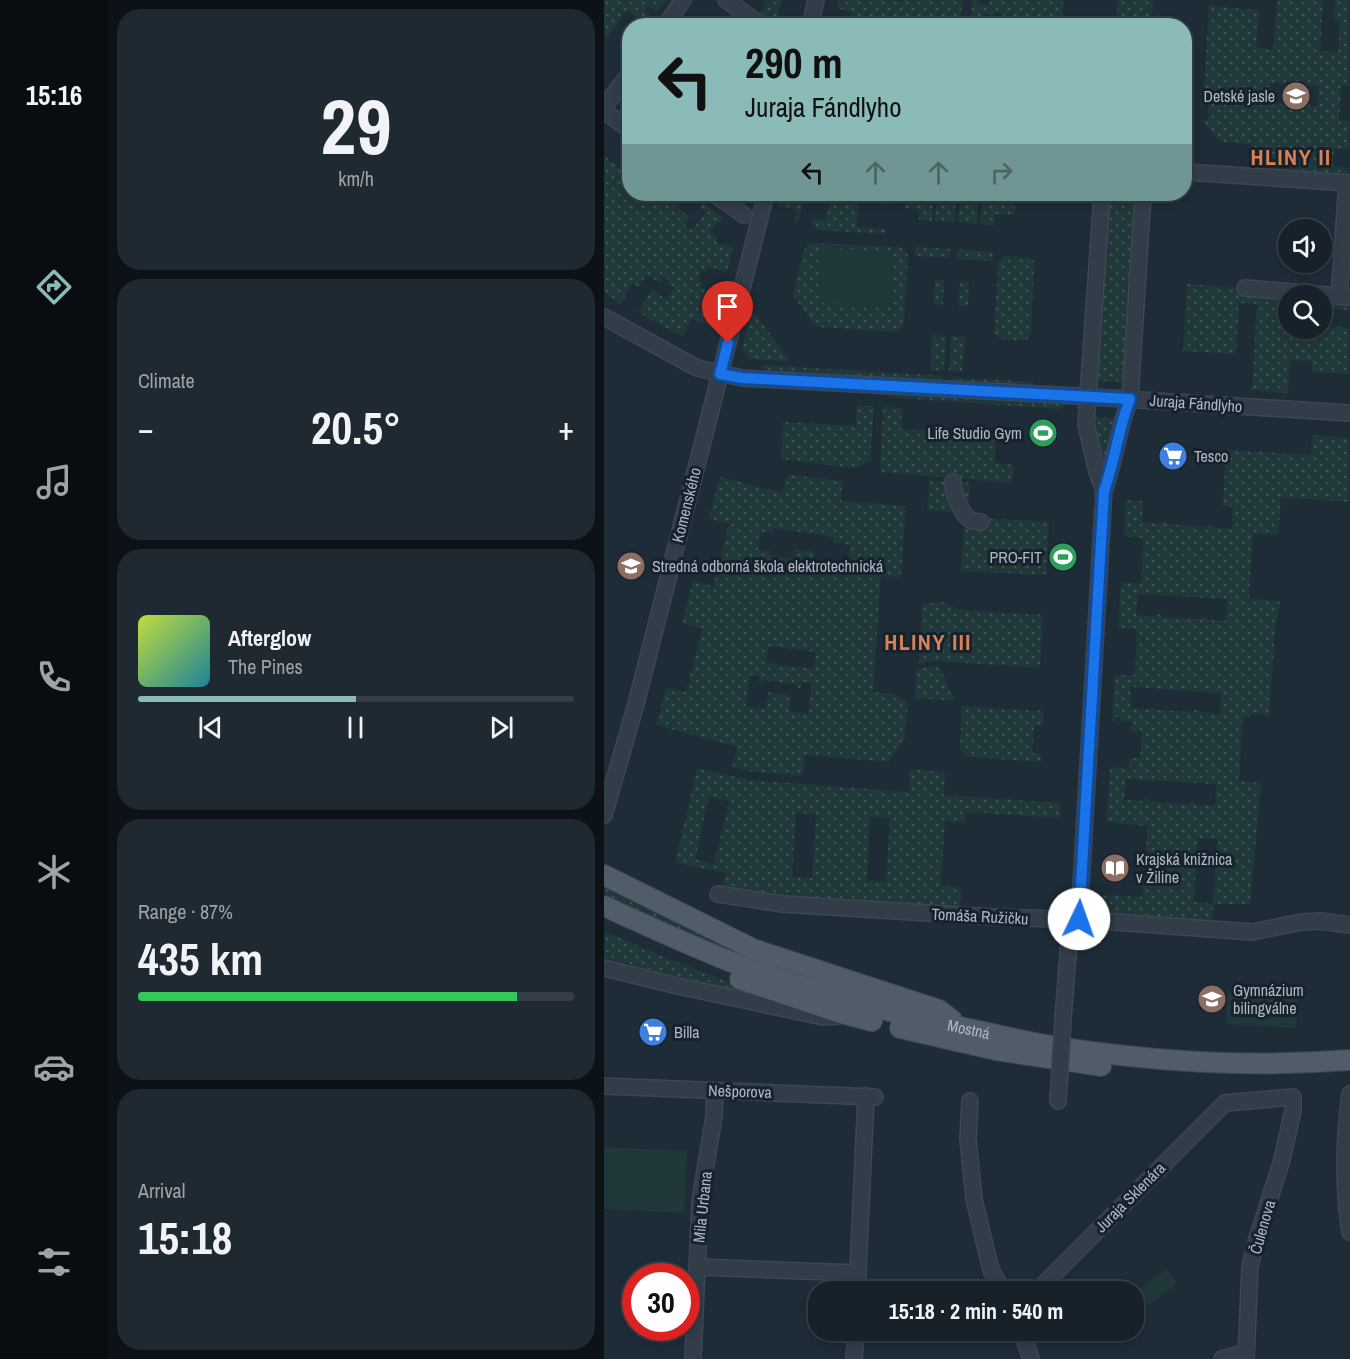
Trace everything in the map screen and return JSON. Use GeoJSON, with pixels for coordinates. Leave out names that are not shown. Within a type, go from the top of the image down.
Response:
{"type":"FeatureCollection","features":[{"type":"Feature","properties":{"kind":"main road"},"geometry":{"type":"LineString","coordinates":[[604,875],[753,949],[938,1010],[962,1028]]}},
{"type":"Feature","properties":{"kind":"main road","name":"Mostná"},"geometry":{"type":"LineString","coordinates":[[604,906],[731,961],[880,1010],[1045,1045],[1152,1058],[1325,1068],[1350,1073]]}},
{"type":"Feature","properties":{"kind":"main road","name":"Mostná"},"geometry":{"type":"LineString","coordinates":[[604,921],[767,989],[916,1032],[996,1050],[1099,1066],[1220,1075],[1271,1076],[1325,1068],[1350,1060]]}},
{"type":"Feature","properties":{"kind":"street"},"geometry":{"type":"LineString","coordinates":[[670,18],[683,0]]}},
{"type":"Feature","properties":{"kind":"street"},"geometry":{"type":"LineString","coordinates":[[726,0],[751,18]]}},
{"type":"Feature","properties":{"kind":"street"},"geometry":{"type":"LineString","coordinates":[[812,18],[816,0]]}},
{"type":"Feature","properties":{"kind":"street"},"geometry":{"type":"LineString","coordinates":[[622,84],[604,109],[622,124]]}},
{"type":"Feature","properties":{"kind":"street"},"geometry":{"type":"LineString","coordinates":[[1192,172],[1348,183],[1344,296],[1245,288]]}},
{"type":"Feature","properties":{"kind":"street"},"geometry":{"type":"LineString","coordinates":[[724,201],[744,215]]}},
{"type":"Feature","properties":{"kind":"street","name":"Komenského"},"geometry":{"type":"LineString","coordinates":[[604,815],[633,715],[764,201]]}},
{"type":"Feature","properties":{"kind":"street"},"geometry":{"type":"LineString","coordinates":[[1102,201],[1086,424],[1097,472],[1104,491]]}},
{"type":"Feature","properties":{"kind":"street"},"geometry":{"type":"LineString","coordinates":[[1058,1093],[1063,1019],[1075,924],[1104,491],[1111,471],[1123,416],[1130,399],[1143,201]]}},
{"type":"Feature","properties":{"kind":"street","name":"Juraja Fándlyho"},"geometry":{"type":"LineString","coordinates":[[604,317],[697,368],[742,378],[1088,396],[1350,413]]}},
{"type":"Feature","properties":{"kind":"street"},"geometry":{"type":"LineString","coordinates":[[953,482],[952,488],[964,514],[970,520],[981,522]]}},
{"type":"Feature","properties":{"kind":"street","name":"Tomáša Ružičku"},"geometry":{"type":"LineString","coordinates":[[718,894],[783,904],[1075,924],[1252,932],[1301,922],[1320,921],[1350,925]]}},
{"type":"Feature","properties":{"kind":"street"},"geometry":{"type":"LineString","coordinates":[[604,968],[823,1017],[856,1016]]}},
{"type":"Feature","properties":{"kind":"street","name":"Nešporova"},"geometry":{"type":"LineString","coordinates":[[604,1086],[870,1096],[858,1273]]}},
{"type":"Feature","properties":{"kind":"street","name":"Mila Urbana"},"geometry":{"type":"LineString","coordinates":[[697,1263],[700,1201],[714,1116],[715,1091]]}},
{"type":"Feature","properties":{"kind":"street"},"geometry":{"type":"LineString","coordinates":[[1350,1094],[1345,1179],[1350,1232]]}},
{"type":"Feature","properties":{"kind":"street","name":"Juraja Sklenára"},"geometry":{"type":"LineString","coordinates":[[1047,1281],[1225,1103],[1293,1097]]}},
{"type":"Feature","properties":{"kind":"street","name":"Čulenova"},"geometry":{"type":"LineString","coordinates":[[1246,1356],[1250,1267],[1282,1160],[1293,1110],[1293,1097]]}},
{"type":"Feature","properties":{"kind":"street"},"geometry":{"type":"LineString","coordinates":[[970,1101],[968,1139],[974,1199],[991,1270],[997,1281]]}},
{"type":"Feature","properties":{"kind":"street"},"geometry":{"type":"LineString","coordinates":[[700,1267],[858,1273],[858,1281]]}},
{"type":"Feature","properties":{"kind":"street","name":"Mila Urbana"},"geometry":{"type":"LineString","coordinates":[[693,1359],[694,1341]]}},
{"type":"Feature","properties":{"kind":"street"},"geometry":{"type":"LineString","coordinates":[[854,1359],[855,1341]]}},
{"type":"Feature","properties":{"kind":"street"},"geometry":{"type":"LineString","coordinates":[[1025,1341],[1031,1359]]}},
{"type":"Feature","properties":{"kind":"street"},"geometry":{"type":"LineString","coordinates":[[1222,1359],[1246,1356]]}},
{"type":"Feature","properties":{"kind":"green space"},"geometry":{"type":"Polygon","coordinates":[[[604,0],[666,0],[656,12],[648,6],[645,11],[651,18],[638,18],[627,10],[607,38],[604,35],[604,0]]]}},
{"type":"Feature","properties":{"kind":"green space"},"geometry":{"type":"Polygon","coordinates":[[[763,0],[782,0],[777,18],[767,18],[760,12],[767,3],[763,0]]]}},
{"type":"Feature","properties":{"kind":"green space"},"geometry":{"type":"Polygon","coordinates":[[[839,0],[902,2],[903,0],[962,0],[961,18],[924,16],[924,18],[851,18],[852,12],[837,8],[839,0]]]}},
{"type":"Feature","properties":{"kind":"green space"},"geometry":{"type":"Polygon","coordinates":[[[972,0],[977,0],[977,4],[988,5],[989,0],[1063,0],[1062,18],[1003,18],[1003,13],[995,12],[995,15],[983,14],[983,18],[971,18],[972,0]]]}},
{"type":"Feature","properties":{"kind":"green space"},"geometry":{"type":"Polygon","coordinates":[[[1118,0],[1153,0],[1152,18],[1117,18],[1118,0]]]}},
{"type":"Feature","properties":{"kind":"green space"},"geometry":{"type":"Polygon","coordinates":[[[1277,0],[1323,0],[1320,51],[1338,52],[1340,22],[1334,21],[1335,0],[1349,0],[1349,85],[1341,85],[1339,120],[1349,121],[1349,149],[1334,149],[1333,166],[1349,168],[1349,183],[1255,177],[1251,144],[1220,142],[1202,120],[1208,120],[1209,105],[1203,104],[1209,6],[1259,10],[1256,47],[1273,49],[1277,0]],[[1305,82],[1271,83],[1270,103],[1317,106],[1318,86],[1305,85],[1305,82]]]}},
{"type":"Feature","properties":{"kind":"green space"},"geometry":{"type":"Polygon","coordinates":[[[604,156],[622,168],[622,201],[661,201],[664,203],[680,201],[677,207],[690,217],[685,225],[692,230],[706,212],[699,206],[702,202],[724,219],[718,222],[711,231],[716,236],[717,243],[733,247],[727,272],[707,267],[706,272],[701,271],[698,281],[703,283],[702,288],[711,290],[711,293],[722,292],[712,328],[692,318],[682,337],[638,312],[652,290],[667,299],[674,287],[667,284],[669,280],[664,277],[661,283],[646,275],[639,287],[632,283],[621,304],[604,293],[604,156]]]}},
{"type":"Feature","properties":{"kind":"green space"},"geometry":{"type":"Polygon","coordinates":[[[779,201],[803,201],[797,224],[794,223],[797,210],[778,205],[779,201]]]}},
{"type":"Feature","properties":{"kind":"green space"},"geometry":{"type":"Polygon","coordinates":[[[830,201],[859,201],[857,227],[886,229],[885,234],[820,230],[813,224],[812,218],[825,221],[830,201]]]}},
{"type":"Feature","properties":{"kind":"green space"},"geometry":{"type":"Polygon","coordinates":[[[881,201],[889,201],[889,205],[881,205],[881,201]]]}},
{"type":"Feature","properties":{"kind":"green space"},"geometry":{"type":"Polygon","coordinates":[[[906,201],[933,201],[932,221],[919,220],[919,209],[905,208],[906,201]]]}},
{"type":"Feature","properties":{"kind":"green space"},"geometry":{"type":"Polygon","coordinates":[[[936,201],[956,201],[954,222],[935,221],[936,201]]]}},
{"type":"Feature","properties":{"kind":"green space"},"geometry":{"type":"Polygon","coordinates":[[[960,201],[978,201],[977,224],[958,222],[960,201]]]}},
{"type":"Feature","properties":{"kind":"green space"},"geometry":{"type":"Polygon","coordinates":[[[982,201],[1015,201],[1015,215],[995,214],[994,225],[980,224],[982,201]]]}},
{"type":"Feature","properties":{"kind":"green space"},"geometry":{"type":"Polygon","coordinates":[[[1109,201],[1137,201],[1125,382],[1096,381],[1109,201]]]}},
{"type":"Feature","properties":{"kind":"green space"},"geometry":{"type":"Polygon","coordinates":[[[809,244],[900,247],[906,250],[908,256],[904,323],[901,329],[895,332],[815,325],[793,294],[804,250],[809,244]]]}},
{"type":"Feature","properties":{"kind":"green space"},"geometry":{"type":"Polygon","coordinates":[[[915,247],[951,249],[950,258],[915,256],[915,247]]]}},
{"type":"Feature","properties":{"kind":"green space"},"geometry":{"type":"Polygon","coordinates":[[[822,248],[892,251],[890,306],[820,303],[822,248]]]}},
{"type":"Feature","properties":{"kind":"green space"},"geometry":{"type":"Polygon","coordinates":[[[957,249],[993,252],[992,261],[957,259],[957,249]]]}},
{"type":"Feature","properties":{"kind":"green space"},"geometry":{"type":"Polygon","coordinates":[[[1004,256],[1029,257],[1034,262],[1031,334],[1026,340],[1004,339],[994,333],[998,263],[1004,256]]]}},
{"type":"Feature","properties":{"kind":"green space"},"geometry":{"type":"Polygon","coordinates":[[[935,280],[944,280],[943,305],[933,304],[935,280]]]}},
{"type":"Feature","properties":{"kind":"green space"},"geometry":{"type":"Polygon","coordinates":[[[960,282],[969,282],[968,306],[958,306],[960,282]]]}},
{"type":"Feature","properties":{"kind":"green space"},"geometry":{"type":"Polygon","coordinates":[[[1187,284],[1278,291],[1278,339],[1332,339],[1332,327],[1349,328],[1349,374],[1312,372],[1312,361],[1290,360],[1288,393],[1250,390],[1257,304],[1239,303],[1236,354],[1183,351],[1187,284]]]}},
{"type":"Feature","properties":{"kind":"green space"},"geometry":{"type":"Polygon","coordinates":[[[1332,296],[1349,297],[1349,310],[1332,309],[1332,296]]]}},
{"type":"Feature","properties":{"kind":"green space"},"geometry":{"type":"Polygon","coordinates":[[[751,313],[754,313],[788,361],[748,359],[742,348],[751,313]]]}},
{"type":"Feature","properties":{"kind":"green space"},"geometry":{"type":"Polygon","coordinates":[[[932,335],[946,336],[944,371],[931,370],[932,335]]]}},
{"type":"Feature","properties":{"kind":"green space"},"geometry":{"type":"Polygon","coordinates":[[[951,336],[966,337],[962,372],[949,371],[951,336]]]}},
{"type":"Feature","properties":{"kind":"green space"},"geometry":{"type":"Polygon","coordinates":[[[765,365],[943,376],[943,379],[938,381],[759,369],[765,365]]]}},
{"type":"Feature","properties":{"kind":"green space"},"geometry":{"type":"Polygon","coordinates":[[[950,377],[1033,382],[1035,387],[954,382],[950,377]]]}},
{"type":"Feature","properties":{"kind":"green space"},"geometry":{"type":"Polygon","coordinates":[[[889,395],[1065,404],[1059,409],[886,397],[889,395]]]}},
{"type":"Feature","properties":{"kind":"green space"},"geometry":{"type":"Polygon","coordinates":[[[857,406],[874,406],[870,461],[855,468],[781,459],[783,422],[856,426],[857,406]]]}},
{"type":"Feature","properties":{"kind":"green space"},"geometry":{"type":"Polygon","coordinates":[[[883,407],[902,408],[901,429],[996,436],[995,463],[1014,465],[1012,483],[880,472],[883,407]]]}},
{"type":"Feature","properties":{"kind":"green space"},"geometry":{"type":"Polygon","coordinates":[[[1094,416],[1116,419],[1104,471],[1092,426],[1094,416]]]}},
{"type":"Feature","properties":{"kind":"green space"},"geometry":{"type":"Polygon","coordinates":[[[1312,435],[1349,438],[1349,502],[1281,497],[1278,535],[1253,534],[1249,599],[1280,601],[1275,633],[1269,715],[1250,714],[1249,717],[1243,717],[1239,781],[1261,783],[1250,904],[1214,904],[1211,922],[1100,915],[1101,895],[1142,897],[1148,826],[1106,822],[1110,767],[1129,768],[1130,758],[1140,758],[1142,732],[1131,731],[1132,722],[1121,721],[1119,717],[1115,717],[1112,721],[1115,675],[1135,675],[1137,629],[1118,628],[1121,582],[1141,583],[1143,538],[1124,536],[1126,500],[1143,501],[1142,522],[1161,524],[1167,522],[1167,524],[1206,527],[1212,525],[1212,527],[1232,529],[1233,507],[1223,506],[1226,450],[1311,455],[1312,435]],[[1138,594],[1136,615],[1156,617],[1156,614],[1162,617],[1207,618],[1207,620],[1226,621],[1227,599],[1138,594]],[[1131,687],[1130,708],[1193,712],[1200,710],[1200,712],[1220,714],[1221,693],[1131,687]],[[1126,779],[1124,800],[1144,801],[1144,799],[1150,802],[1188,804],[1194,802],[1195,805],[1215,805],[1216,784],[1126,779]],[[1198,838],[1194,902],[1213,904],[1218,839],[1198,838]]]}},
{"type":"Feature","properties":{"kind":"green space"},"geometry":{"type":"Polygon","coordinates":[[[788,474],[842,481],[841,501],[906,506],[901,577],[881,576],[873,692],[894,694],[908,703],[905,738],[889,762],[805,755],[803,776],[749,771],[732,767],[737,747],[656,725],[666,688],[686,692],[702,629],[682,623],[693,581],[713,586],[729,524],[709,518],[720,477],[782,493],[788,474]],[[773,528],[772,533],[761,532],[758,554],[759,550],[770,551],[770,555],[793,559],[794,549],[815,552],[814,562],[848,564],[850,545],[833,542],[833,537],[773,528]],[[769,646],[766,663],[814,669],[816,652],[769,646]],[[750,675],[746,706],[765,709],[768,692],[791,696],[789,712],[808,714],[812,683],[802,682],[801,688],[798,688],[798,685],[781,682],[764,680],[763,683],[759,682],[760,676],[750,675]]]}},
{"type":"Feature","properties":{"kind":"green space"},"geometry":{"type":"Polygon","coordinates":[[[929,480],[970,483],[968,513],[927,510],[929,480]]]}},
{"type":"Feature","properties":{"kind":"green space"},"geometry":{"type":"Polygon","coordinates":[[[965,517],[1049,522],[1046,575],[961,571],[965,517]]]}},
{"type":"Feature","properties":{"kind":"green space"},"geometry":{"type":"Polygon","coordinates":[[[942,602],[960,610],[1043,615],[1040,668],[939,661],[919,663],[922,604],[942,602]]]}},
{"type":"Feature","properties":{"kind":"green space"},"geometry":{"type":"Polygon","coordinates":[[[939,666],[955,701],[915,698],[916,669],[939,666]]]}},
{"type":"Feature","properties":{"kind":"green space"},"geometry":{"type":"Polygon","coordinates":[[[962,706],[1044,711],[1043,725],[1034,725],[1032,753],[1041,754],[1041,762],[968,757],[960,750],[962,706]]]}},
{"type":"Feature","properties":{"kind":"green space"},"geometry":{"type":"Polygon","coordinates":[[[697,768],[749,780],[909,792],[910,769],[945,772],[944,795],[1061,803],[1060,818],[967,812],[965,823],[945,821],[941,885],[961,887],[960,910],[790,899],[723,887],[725,873],[675,863],[697,768]],[[709,797],[695,859],[714,864],[729,801],[709,797]],[[796,813],[792,877],[812,878],[816,814],[796,813]],[[870,817],[867,881],[886,882],[890,818],[870,817]]]}},
{"type":"Feature","properties":{"kind":"green space"},"geometry":{"type":"Polygon","coordinates":[[[604,883],[753,959],[604,898],[604,883]]]}},
{"type":"Feature","properties":{"kind":"green space"},"geometry":{"type":"Polygon","coordinates":[[[604,931],[668,959],[785,1003],[604,958],[604,931]]]}},
{"type":"Feature","properties":{"kind":"green space"},"geometry":{"type":"Polygon","coordinates":[[[1228,990],[1298,994],[1296,1028],[1226,1024],[1228,990]]]}},
{"type":"Feature","properties":{"kind":"green space"},"geometry":{"type":"Polygon","coordinates":[[[604,1147],[687,1151],[684,1213],[604,1209],[604,1147]]]}},
{"type":"Feature","properties":{"kind":"green space"},"geometry":{"type":"Polygon","coordinates":[[[1166,1269],[1177,1283],[1149,1305],[1144,1299],[1144,1286],[1166,1269]]]}},
{"type":"Feature","properties":{"kind":"place","name":"Detské jasle"},"geometry":{"type":"Point","coordinates":[1296,96]}},
{"type":"Feature","properties":{"kind":"place","name":"Life Studio Gym"},"geometry":{"type":"Point","coordinates":[1043,433]}},
{"type":"Feature","properties":{"kind":"place","name":"Tesco"},"geometry":{"type":"Point","coordinates":[1173,456]}},
{"type":"Feature","properties":{"kind":"place","name":"PRO-FIT"},"geometry":{"type":"Point","coordinates":[1063,557]}},
{"type":"Feature","properties":{"kind":"place","name":"Stredná odborná škola elektrotechnická"},"geometry":{"type":"Point","coordinates":[631,566]}},
{"type":"Feature","properties":{"kind":"place","name":"Krajská knižnica v Žiline"},"geometry":{"type":"Point","coordinates":[1115,868]}},
{"type":"Feature","properties":{"kind":"place","name":"Gymnázium bilingválne"},"geometry":{"type":"Point","coordinates":[1212,999]}},
{"type":"Feature","properties":{"kind":"place","name":"Billa"},"geometry":{"type":"Point","coordinates":[653,1032]}},
{"type":"Feature","properties":{"kind":"district","name":"HLINY II"},"geometry":{"type":"Point","coordinates":[1291,157]}},
{"type":"Feature","properties":{"kind":"district","name":"HLINY III"},"geometry":{"type":"Point","coordinates":[928,642]}},
{"type":"Feature","properties":{"kind":"route"},"geometry":{"type":"LineString","coordinates":[[728,343],[720,374],[742,378],[1130,399],[1123,416],[1111,471],[1104,491],[1079,919]]}}]}
